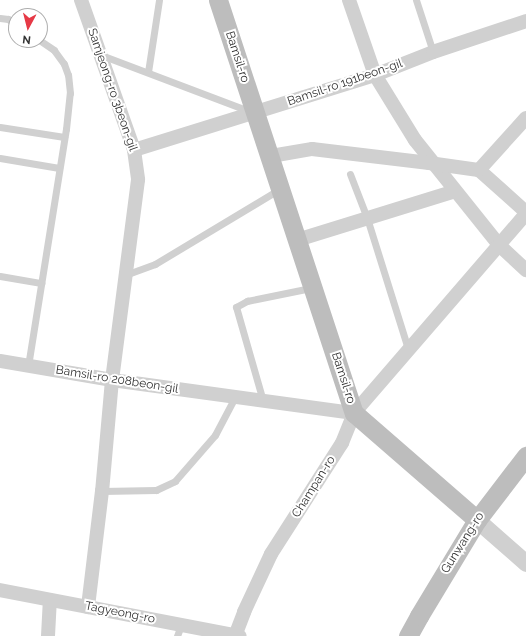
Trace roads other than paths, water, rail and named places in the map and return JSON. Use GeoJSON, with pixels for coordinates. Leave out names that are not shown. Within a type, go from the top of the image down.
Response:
{"type":"FeatureCollection","features":[{"type":"Feature","properties":{"kind":"main road","name":"Bamsil-ro"},"geometry":{"type":"LineString","coordinates":[[218,0],[282,189],[312,287],[354,413],[477,520]]}},
{"type":"Feature","properties":{"kind":"main road","name":"Gunwang-ro"},"geometry":{"type":"LineString","coordinates":[[408,636],[477,520],[526,456]]}},
{"type":"Feature","properties":{"kind":"street","name":"Samjeong-ro 3beon-gil"},"geometry":{"type":"LineString","coordinates":[[81,0],[134,150],[138,180],[112,380],[102,490],[88,607]]}},
{"type":"Feature","properties":{"kind":"street"},"geometry":{"type":"LineString","coordinates":[[349,0],[375,75],[415,140],[499,245],[526,270]]}},
{"type":"Feature","properties":{"kind":"street","name":"Bamsil-ro 191beon-gil"},"geometry":{"type":"LineString","coordinates":[[256,113],[375,75],[433,52],[526,20]]}},
{"type":"Feature","properties":{"kind":"street"},"geometry":{"type":"LineString","coordinates":[[134,150],[256,113]]}},
{"type":"Feature","properties":{"kind":"street"},"geometry":{"type":"LineString","coordinates":[[479,170],[526,118]]}},
{"type":"Feature","properties":{"kind":"street"},"geometry":{"type":"LineString","coordinates":[[271,156],[312,149],[479,170],[526,213]]}},
{"type":"Feature","properties":{"kind":"street"},"geometry":{"type":"LineString","coordinates":[[297,240],[455,191]]}},
{"type":"Feature","properties":{"kind":"street","name":"Champan-ro"},"geometry":{"type":"LineString","coordinates":[[237,636],[246,606],[271,554],[342,443],[354,413],[526,213]]}},
{"type":"Feature","properties":{"kind":"street","name":"Bamsil-ro 208beon-gil"},"geometry":{"type":"LineString","coordinates":[[0,361],[112,380],[354,413]]}},
{"type":"Feature","properties":{"kind":"street"},"geometry":{"type":"LineString","coordinates":[[477,520],[526,563]]}},
{"type":"Feature","properties":{"kind":"street","name":"Tagyeong-ro"},"geometry":{"type":"LineString","coordinates":[[0,590],[88,607],[179,630],[237,636]]}},
{"type":"Feature","properties":{"kind":"street"},"geometry":{"type":"LineString","coordinates":[[48,636],[50,600]]}},
{"type":"Feature","properties":{"kind":"lane"},"geometry":{"type":"LineString","coordinates":[[148,72],[160,0]]}},
{"type":"Feature","properties":{"kind":"lane"},"geometry":{"type":"LineString","coordinates":[[416,0],[433,52]]}},
{"type":"Feature","properties":{"kind":"lane"},"geometry":{"type":"LineString","coordinates":[[28,366],[70,93],[68,75],[64,64],[54,50],[48,46]]}},
{"type":"Feature","properties":{"kind":"lane"},"geometry":{"type":"LineString","coordinates":[[99,54],[256,113]]}},
{"type":"Feature","properties":{"kind":"lane"},"geometry":{"type":"LineString","coordinates":[[0,127],[64,137]]}},
{"type":"Feature","properties":{"kind":"lane"},"geometry":{"type":"LineString","coordinates":[[0,158],[59,168]]}},
{"type":"Feature","properties":{"kind":"lane"},"geometry":{"type":"LineString","coordinates":[[350,174],[367,218],[408,349]]}},
{"type":"Feature","properties":{"kind":"lane"},"geometry":{"type":"LineString","coordinates":[[125,275],[155,264],[282,189]]}},
{"type":"Feature","properties":{"kind":"lane"},"geometry":{"type":"LineString","coordinates":[[0,276],[41,283]]}},
{"type":"Feature","properties":{"kind":"lane"},"geometry":{"type":"LineString","coordinates":[[263,401],[236,307],[247,301],[312,287]]}},
{"type":"Feature","properties":{"kind":"lane"},"geometry":{"type":"LineString","coordinates":[[102,490],[156,490],[175,481],[215,435],[235,397]]}}]}
